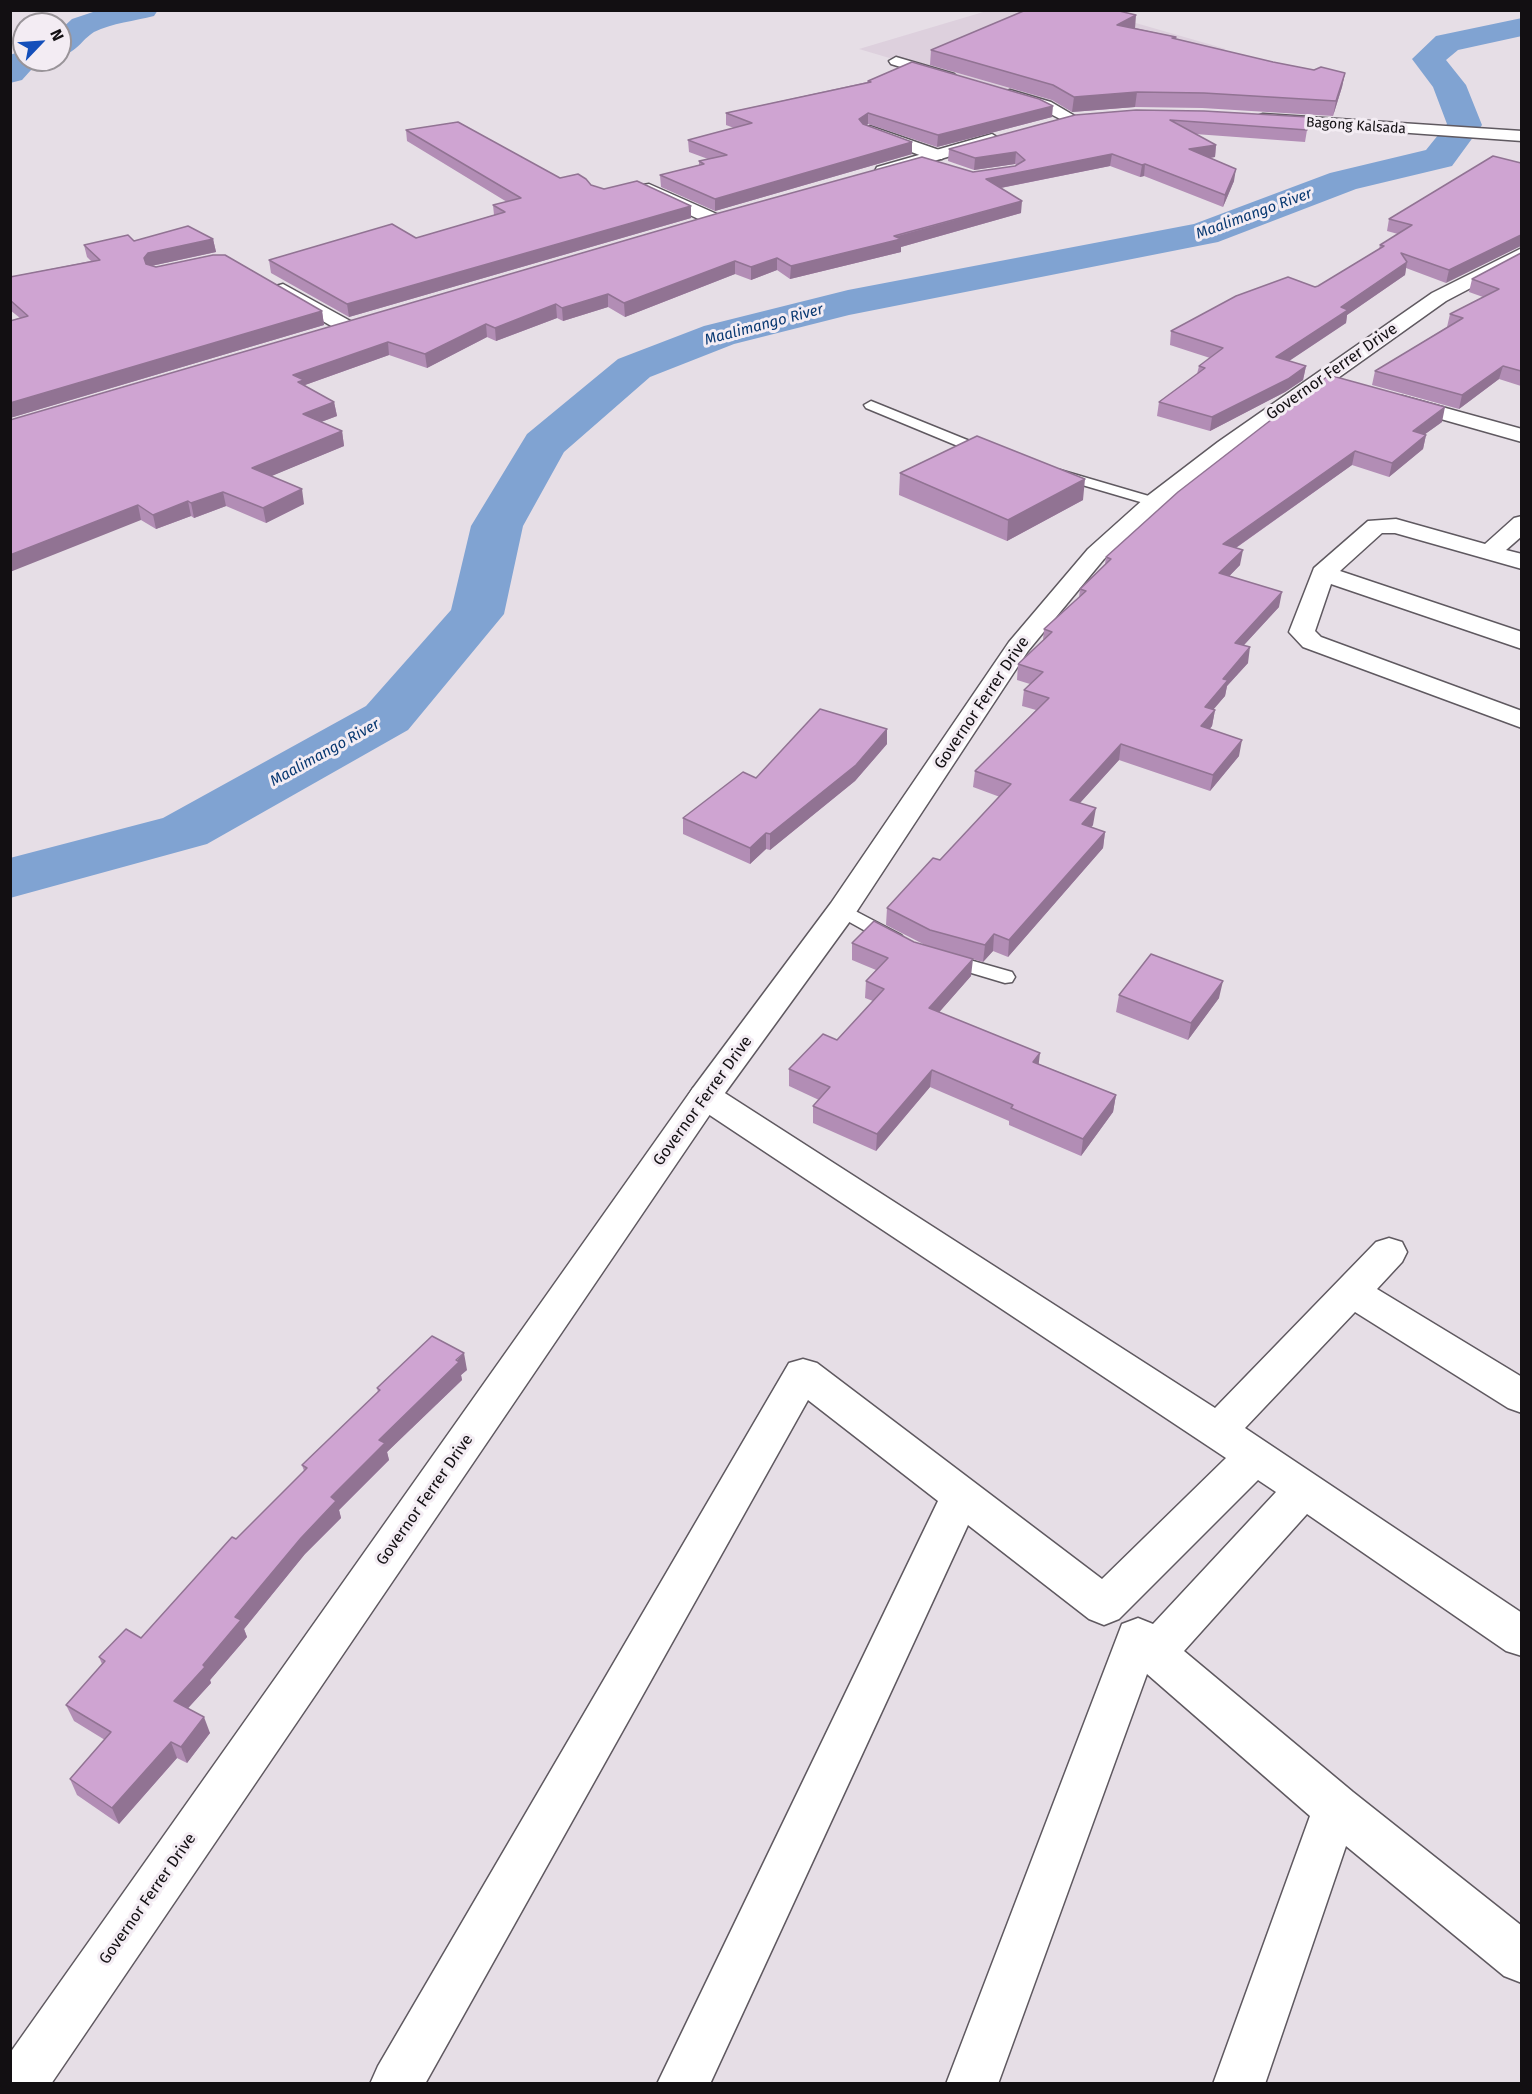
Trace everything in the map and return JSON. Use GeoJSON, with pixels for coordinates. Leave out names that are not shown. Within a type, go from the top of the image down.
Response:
{"type":"FeatureCollection","features":[{"type":"Feature","properties":{"kind":"street"},"geometry":{"type":"LineString","coordinates":[[896,61],[964,81]]}},
{"type":"Feature","properties":{"kind":"street"},"geometry":{"type":"LineString","coordinates":[[999,92],[1081,118],[1040,126]]}},
{"type":"Feature","properties":{"kind":"street","name":"Bagong Kalsada"},"geometry":{"type":"LineString","coordinates":[[1248,118],[1521,136]]}},
{"type":"Feature","properties":{"kind":"street"},"geometry":{"type":"LineString","coordinates":[[869,131],[952,170]]}},
{"type":"Feature","properties":{"kind":"street"},"geometry":{"type":"LineString","coordinates":[[866,176],[1005,136]]}},
{"type":"Feature","properties":{"kind":"street"},"geometry":{"type":"LineString","coordinates":[[631,185],[639,185],[713,219]]}},
{"type":"Feature","properties":{"kind":"street"},"geometry":{"type":"LineString","coordinates":[[690,226],[735,213]]}},
{"type":"Feature","properties":{"kind":"street","name":"Governor Ferrer Drive"},"geometry":{"type":"LineString","coordinates":[[20,2084],[705,1096],[842,910],[1018,647],[1096,554],[1154,502],[1332,382],[1439,297],[1521,253]]}},
{"type":"Feature","properties":{"kind":"street"},"geometry":{"type":"LineString","coordinates":[[266,280],[353,326],[325,333]]}},
{"type":"Feature","properties":{"kind":"street"},"geometry":{"type":"LineString","coordinates":[[1384,397],[1521,436]]}},
{"type":"Feature","properties":{"kind":"street"},"geometry":{"type":"LineString","coordinates":[[1490,552],[1521,523]]}},
{"type":"Feature","properties":{"kind":"street"},"geometry":{"type":"LineString","coordinates":[[1521,562],[1396,526],[1376,526],[1323,573],[1302,632],[1312,642],[1521,720]]}},
{"type":"Feature","properties":{"kind":"street"},"geometry":{"type":"LineString","coordinates":[[1323,573],[1521,641]]}},
{"type":"Feature","properties":{"kind":"street"},"geometry":{"type":"LineString","coordinates":[[705,1096],[1218,1431],[1521,1637]]}},
{"type":"Feature","properties":{"kind":"street"},"geometry":{"type":"LineString","coordinates":[[1218,1431],[1389,1252]]}},
{"type":"Feature","properties":{"kind":"street"},"geometry":{"type":"LineString","coordinates":[[1352,1291],[1521,1397]]}},
{"type":"Feature","properties":{"kind":"street"},"geometry":{"type":"LineString","coordinates":[[396,2084],[803,1374],[1104,1606],[1146,1646],[1336,1808],[1521,1958]]}},
{"type":"Feature","properties":{"kind":"street"},"geometry":{"type":"LineString","coordinates":[[1104,1606],[1255,1456]]}},
{"type":"Feature","properties":{"kind":"street"},"geometry":{"type":"LineString","coordinates":[[972,2084],[1146,1646],[1304,1489]]}},
{"type":"Feature","properties":{"kind":"street"},"geometry":{"type":"LineString","coordinates":[[683,2084],[961,1496]]}},
{"type":"Feature","properties":{"kind":"street"},"geometry":{"type":"LineString","coordinates":[[1239,2084],[1336,1808]]}},
{"type":"Feature","properties":{"kind":"lane"},"geometry":{"type":"LineString","coordinates":[[870,405],[973,449],[1006,458]]}},
{"type":"Feature","properties":{"kind":"lane"},"geometry":{"type":"LineString","coordinates":[[1050,471],[1154,502]]}},
{"type":"Feature","properties":{"kind":"lane"},"geometry":{"type":"LineString","coordinates":[[842,910],[912,948]]}},
{"type":"Feature","properties":{"kind":"lane"},"geometry":{"type":"LineString","coordinates":[[931,956],[1005,977]]}},
{"type":"Feature","properties":{"kind":"shaded area"},"geometry":{"type":"Polygon","coordinates":[[[990,10],[1094,11],[1226,49],[1065,110],[859,49],[990,10]]]}},
{"type":"Feature","properties":{"kind":"building"},"geometry":{"type":"Polygon","coordinates":[[[1026,10],[1115,10],[1136,15],[1117,25],[1176,37],[1172,38],[1273,62],[1314,70],[1321,67],[1345,73],[1336,101],[1204,93],[1137,92],[1074,97],[1053,85],[931,50],[1026,10]]]}},
{"type":"Feature","properties":{"kind":"building"},"geometry":{"type":"Polygon","coordinates":[[[912,62],[1039,99],[1053,106],[938,135],[868,113],[859,119],[863,124],[912,142],[715,199],[660,175],[704,164],[699,161],[727,155],[688,140],[752,123],[726,113],[871,82],[868,81],[912,62]]]}},
{"type":"Feature","properties":{"kind":"building"},"geometry":{"type":"Polygon","coordinates":[[[1136,110],[1308,117],[1307,130],[1170,120],[1216,145],[1189,149],[1236,169],[1225,195],[1145,164],[1142,165],[1112,154],[986,179],[1022,201],[894,236],[901,239],[791,266],[777,258],[751,267],[735,261],[624,303],[608,294],[562,308],[556,304],[495,328],[486,324],[425,354],[388,342],[293,375],[304,380],[298,382],[334,402],[303,414],[342,431],[252,468],[302,489],[263,508],[223,492],[191,503],[188,501],[153,515],[138,505],[10,555],[10,420],[719,213],[922,157],[973,172],[1015,166],[1025,160],[1016,152],[975,158],[949,149],[1075,115],[1136,110]]]}},
{"type":"Feature","properties":{"kind":"building"},"geometry":{"type":"Polygon","coordinates":[[[458,122],[560,178],[578,174],[591,185],[604,189],[637,181],[691,206],[347,304],[269,260],[392,224],[416,238],[505,212],[493,205],[521,198],[406,130],[458,122]]]}},
{"type":"Feature","properties":{"kind":"building"},"geometry":{"type":"Polygon","coordinates":[[[1493,156],[1521,163],[1521,235],[1449,270],[1401,253],[1407,262],[1341,307],[1348,310],[1276,357],[1306,366],[1288,379],[1212,417],[1159,402],[1205,368],[1199,366],[1223,348],[1171,331],[1236,296],[1288,277],[1315,287],[1318,286],[1384,246],[1380,245],[1412,225],[1389,219],[1493,156]]]}},
{"type":"Feature","properties":{"kind":"building"},"geometry":{"type":"Polygon","coordinates":[[[188,226],[213,239],[148,253],[144,258],[146,264],[156,267],[213,255],[225,255],[322,311],[10,403],[10,321],[28,316],[10,300],[10,277],[100,260],[84,245],[128,235],[134,241],[188,226]]]}},
{"type":"Feature","properties":{"kind":"building"},"geometry":{"type":"Polygon","coordinates":[[[1521,253],[1521,371],[1503,366],[1462,395],[1375,371],[1463,318],[1450,314],[1499,289],[1472,279],[1521,253]]]}},
{"type":"Feature","properties":{"kind":"building"},"geometry":{"type":"Polygon","coordinates":[[[1329,375],[1445,407],[1413,431],[1426,435],[1392,463],[1355,451],[1223,544],[1243,550],[1219,573],[1282,592],[1235,643],[1250,647],[1223,679],[1228,680],[1205,707],[1215,710],[1201,726],[1242,740],[1213,775],[1121,744],[1070,800],[1096,808],[1082,824],[1105,832],[1009,940],[994,934],[985,945],[930,930],[887,908],[933,858],[940,860],[1011,784],[975,771],[1049,698],[1024,690],[1043,672],[1018,664],[1052,632],[1044,629],[1086,591],[1080,589],[1111,559],[1106,557],[1178,492],[1329,375]]]}},
{"type":"Feature","properties":{"kind":"building"},"geometry":{"type":"Polygon","coordinates":[[[977,436],[1085,479],[1008,520],[900,473],[977,436]]]}},
{"type":"Feature","properties":{"kind":"building"},"geometry":{"type":"Polygon","coordinates":[[[820,709],[887,729],[856,765],[770,834],[766,833],[750,848],[683,818],[743,772],[756,778],[820,709]]]}},
{"type":"Feature","properties":{"kind":"building"},"geometry":{"type":"Polygon","coordinates":[[[874,921],[914,942],[973,959],[929,1008],[1040,1053],[1033,1062],[1116,1095],[1083,1139],[1011,1108],[1013,1105],[932,1070],[877,1134],[813,1106],[830,1087],[789,1069],[823,1034],[837,1040],[884,989],[866,981],[888,958],[852,943],[874,921]]]}},
{"type":"Feature","properties":{"kind":"building"},"geometry":{"type":"Polygon","coordinates":[[[1151,954],[1223,981],[1191,1023],[1119,995],[1151,954]]]}},
{"type":"Feature","properties":{"kind":"building"},"geometry":{"type":"Polygon","coordinates":[[[432,1336],[464,1353],[456,1360],[459,1362],[379,1440],[385,1443],[331,1497],[336,1501],[301,1538],[235,1617],[241,1620],[203,1665],[205,1667],[174,1701],[204,1717],[181,1747],[171,1742],[112,1808],[70,1779],[111,1732],[66,1705],[105,1661],[99,1657],[126,1629],[141,1638],[232,1537],[236,1539],[307,1468],[302,1465],[380,1390],[377,1388],[432,1336]]]}},
{"type":"Feature","properties":{"kind":"waterway"},"geometry":{"type":"LineString","coordinates":[[72,36],[90,23],[143,10]]}},
{"type":"Feature","properties":{"kind":"waterway","name":"Maalimango River"},"geometry":{"type":"LineString","coordinates":[[10,878],[185,831],[387,718],[477,614],[497,526],[544,444],[634,368],[719,335],[848,303],[1204,234],[1343,181],[1439,158],[1465,125],[1449,85],[1428,59],[1447,43],[1522,27]]}}]}
